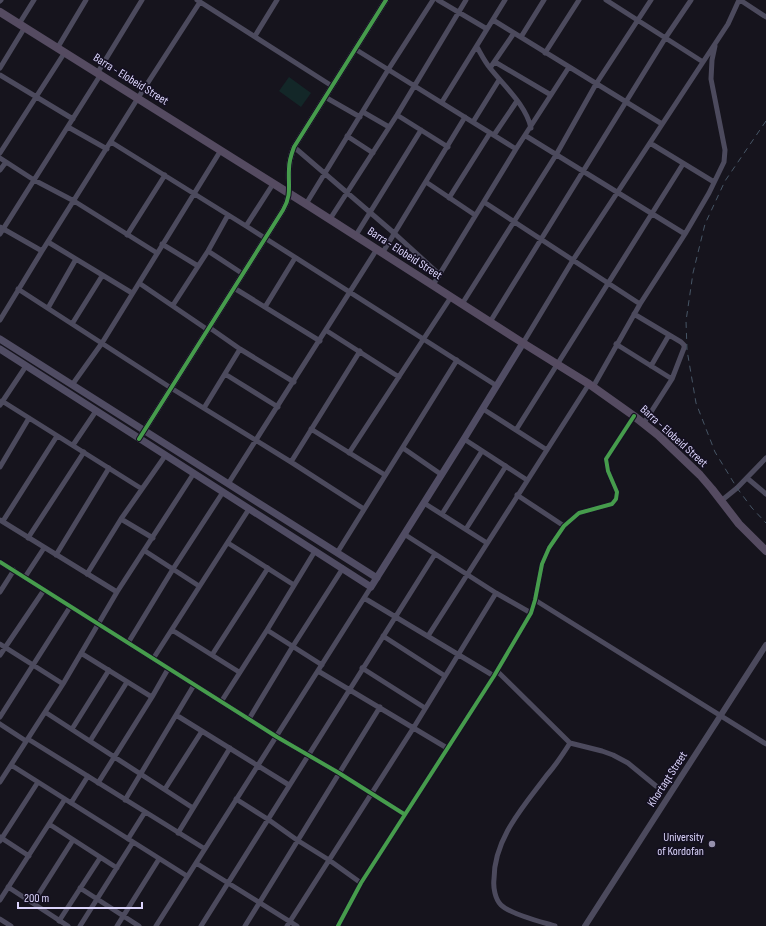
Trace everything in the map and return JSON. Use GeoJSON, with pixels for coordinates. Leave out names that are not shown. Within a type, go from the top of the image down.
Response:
{"type":"FeatureCollection","features":[{"type":"Feature","properties":{"kind":"main road","name":"Barra - Elobeid Street"},"geometry":{"type":"LineString","coordinates":[[0,12],[100,73],[523,344],[591,385],[644,423],[700,475],[739,524],[766,551]]}},
{"type":"Feature","properties":{"kind":"main road"},"geometry":{"type":"LineString","coordinates":[[0,339],[377,578]]}},
{"type":"Feature","properties":{"kind":"main road"},"geometry":{"type":"LineString","coordinates":[[0,350],[371,586],[523,344]]}},
{"type":"Feature","properties":{"kind":"street"},"geometry":{"type":"LineString","coordinates":[[0,68],[34,0]]}},
{"type":"Feature","properties":{"kind":"street"},"geometry":{"type":"LineString","coordinates":[[0,234],[2,228],[73,119],[142,0]]}},
{"type":"Feature","properties":{"kind":"street"},"geometry":{"type":"LineString","coordinates":[[254,36],[275,0]]}},
{"type":"Feature","properties":{"kind":"street"},"geometry":{"type":"LineString","coordinates":[[139,439],[288,202],[290,157],[294,147],[386,0]]}},
{"type":"Feature","properties":{"kind":"street"},"geometry":{"type":"LineString","coordinates":[[306,204],[388,70],[433,0]]}},
{"type":"Feature","properties":{"kind":"street"},"geometry":{"type":"LineString","coordinates":[[438,0],[487,29]]}},
{"type":"Feature","properties":{"kind":"street"},"geometry":{"type":"LineString","coordinates":[[330,219],[373,153],[466,0]]}},
{"type":"Feature","properties":{"kind":"street"},"geometry":{"type":"LineString","coordinates":[[442,102],[505,0]]}},
{"type":"Feature","properties":{"kind":"street"},"geometry":{"type":"LineString","coordinates":[[520,37],[544,0]]}},
{"type":"Feature","properties":{"kind":"street"},"geometry":{"type":"LineString","coordinates":[[545,53],[579,0]]}},
{"type":"Feature","properties":{"kind":"street"},"geometry":{"type":"LineString","coordinates":[[606,0],[638,19],[703,62]]}},
{"type":"Feature","properties":{"kind":"street"},"geometry":{"type":"LineString","coordinates":[[462,304],[556,155],[596,84],[651,0]]}},
{"type":"Feature","properties":{"kind":"street"},"geometry":{"type":"LineString","coordinates":[[490,322],[666,37],[691,0]]}},
{"type":"Feature","properties":{"kind":"street"},"geometry":{"type":"LineString","coordinates":[[523,344],[573,260],[728,24],[739,0],[766,17]]}},
{"type":"Feature","properties":{"kind":"street"},"geometry":{"type":"LineString","coordinates":[[0,153],[36,97],[61,50],[84,1]]}},
{"type":"Feature","properties":{"kind":"street"},"geometry":{"type":"LineString","coordinates":[[0,320],[199,1],[332,86]]}},
{"type":"Feature","properties":{"kind":"street"},"geometry":{"type":"LineString","coordinates":[[493,20],[662,124]]}},
{"type":"Feature","properties":{"kind":"street"},"geometry":{"type":"LineString","coordinates":[[490,68],[514,33]]}},
{"type":"Feature","properties":{"kind":"street"},"geometry":{"type":"LineString","coordinates":[[428,636],[546,450],[591,385],[640,304],[685,234],[721,170],[725,156],[711,79],[712,60],[716,43]]}},
{"type":"Feature","properties":{"kind":"street"},"geometry":{"type":"LineString","coordinates":[[477,47],[490,68],[517,101],[529,120],[531,128]]}},
{"type":"Feature","properties":{"kind":"street"},"geometry":{"type":"LineString","coordinates":[[355,49],[516,149]]}},
{"type":"Feature","properties":{"kind":"street"},"geometry":{"type":"LineString","coordinates":[[495,62],[551,95]]}},
{"type":"Feature","properties":{"kind":"street"},"geometry":{"type":"LineString","coordinates":[[433,285],[568,67]]}},
{"type":"Feature","properties":{"kind":"street"},"geometry":{"type":"LineString","coordinates":[[0,75],[73,119]]}},
{"type":"Feature","properties":{"kind":"street"},"geometry":{"type":"LineString","coordinates":[[473,122],[499,80]]}},
{"type":"Feature","properties":{"kind":"street"},"geometry":{"type":"LineString","coordinates":[[325,97],[360,117]]}},
{"type":"Feature","properties":{"kind":"street"},"geometry":{"type":"LineString","coordinates":[[449,198],[492,134],[517,101]]}},
{"type":"Feature","properties":{"kind":"street"},"geometry":{"type":"LineString","coordinates":[[363,112],[389,127]]}},
{"type":"Feature","properties":{"kind":"street"},"geometry":{"type":"LineString","coordinates":[[397,114],[448,147]]}},
{"type":"Feature","properties":{"kind":"street"},"geometry":{"type":"LineString","coordinates":[[228,484],[351,293],[394,233],[465,117]]}},
{"type":"Feature","properties":{"kind":"street"},"geometry":{"type":"LineString","coordinates":[[68,127],[107,149]]}},
{"type":"Feature","properties":{"kind":"street"},"geometry":{"type":"LineString","coordinates":[[356,236],[421,130]]}},
{"type":"Feature","properties":{"kind":"street"},"geometry":{"type":"LineString","coordinates":[[347,136],[373,153]]}},
{"type":"Feature","properties":{"kind":"street"},"geometry":{"type":"LineString","coordinates":[[526,136],[685,234]]}},
{"type":"Feature","properties":{"kind":"street"},"geometry":{"type":"LineString","coordinates":[[111,142],[266,238],[497,386]]}},
{"type":"Feature","properties":{"kind":"street"},"geometry":{"type":"LineString","coordinates":[[650,143],[714,182]]}},
{"type":"Feature","properties":{"kind":"street"},"geometry":{"type":"LineString","coordinates":[[294,147],[440,274]]}},
{"type":"Feature","properties":{"kind":"street"},"geometry":{"type":"LineString","coordinates":[[72,385],[102,343],[221,150]]}},
{"type":"Feature","properties":{"kind":"street"},"geometry":{"type":"LineString","coordinates":[[0,158],[34,180],[74,202],[157,253]]}},
{"type":"Feature","properties":{"kind":"street"},"geometry":{"type":"LineString","coordinates":[[0,170],[6,162]]}},
{"type":"Feature","properties":{"kind":"street"},"geometry":{"type":"LineString","coordinates":[[516,430],[683,164]]}},
{"type":"Feature","properties":{"kind":"street"},"geometry":{"type":"LineString","coordinates":[[128,235],[165,175]]}},
{"type":"Feature","properties":{"kind":"street"},"geometry":{"type":"LineString","coordinates":[[426,182],[475,215]]}},
{"type":"Feature","properties":{"kind":"street"},"geometry":{"type":"LineString","coordinates":[[246,226],[273,184]]}},
{"type":"Feature","properties":{"kind":"street"},"geometry":{"type":"LineString","coordinates":[[484,202],[640,304]]}},
{"type":"Feature","properties":{"kind":"street"},"geometry":{"type":"LineString","coordinates":[[173,305],[208,251],[228,215]]}},
{"type":"Feature","properties":{"kind":"street"},"geometry":{"type":"LineString","coordinates":[[2,228],[42,251]]}},
{"type":"Feature","properties":{"kind":"street"},"geometry":{"type":"LineString","coordinates":[[48,242],[132,293]]}},
{"type":"Feature","properties":{"kind":"street"},"geometry":{"type":"LineString","coordinates":[[162,244],[198,266]]}},
{"type":"Feature","properties":{"kind":"street"},"geometry":{"type":"LineString","coordinates":[[208,251],[243,274]]}},
{"type":"Feature","properties":{"kind":"street"},"geometry":{"type":"LineString","coordinates":[[265,307],[295,258]]}},
{"type":"Feature","properties":{"kind":"street"},"geometry":{"type":"LineString","coordinates":[[48,308],[76,260]]}},
{"type":"Feature","properties":{"kind":"street"},"geometry":{"type":"LineString","coordinates":[[72,324],[102,276]]}},
{"type":"Feature","properties":{"kind":"street"},"geometry":{"type":"LineString","coordinates":[[139,283],[240,349],[294,382]]}},
{"type":"Feature","properties":{"kind":"street"},"geometry":{"type":"LineString","coordinates":[[234,288],[320,341]]}},
{"type":"Feature","properties":{"kind":"street"},"geometry":{"type":"LineString","coordinates":[[18,289],[171,388],[257,440],[364,509]]}},
{"type":"Feature","properties":{"kind":"street"},"geometry":{"type":"LineString","coordinates":[[349,453],[451,297]]}},
{"type":"Feature","properties":{"kind":"street"},"geometry":{"type":"LineString","coordinates":[[634,314],[684,345],[672,379],[644,423]]}},
{"type":"Feature","properties":{"kind":"street"},"geometry":{"type":"LineString","coordinates":[[327,331],[399,377]]}},
{"type":"Feature","properties":{"kind":"street"},"geometry":{"type":"LineString","coordinates":[[651,366],[669,335]]}},
{"type":"Feature","properties":{"kind":"street"},"geometry":{"type":"LineString","coordinates":[[616,344],[672,379]]}},
{"type":"Feature","properties":{"kind":"street"},"geometry":{"type":"LineString","coordinates":[[204,408],[240,349]]}},
{"type":"Feature","properties":{"kind":"street"},"geometry":{"type":"LineString","coordinates":[[291,462],[360,351]]}},
{"type":"Feature","properties":{"kind":"street"},"geometry":{"type":"LineString","coordinates":[[337,553],[457,360]]}},
{"type":"Feature","properties":{"kind":"street"},"geometry":{"type":"LineString","coordinates":[[26,366],[1,403],[29,418],[142,489]]}},
{"type":"Feature","properties":{"kind":"street"},"geometry":{"type":"LineString","coordinates":[[225,374],[278,407]]}},
{"type":"Feature","properties":{"kind":"street"},"geometry":{"type":"LineString","coordinates":[[483,409],[546,450]]}},
{"type":"Feature","properties":{"kind":"street"},"geometry":{"type":"LineString","coordinates":[[73,445],[96,411]]}},
{"type":"Feature","properties":{"kind":"street"},"geometry":{"type":"LineString","coordinates":[[338,926],[361,883],[495,673],[530,613],[535,600],[542,564],[549,548],[564,526],[579,513],[612,504],[616,499],[616,492],[608,471],[606,459],[634,416]]}},
{"type":"Feature","properties":{"kind":"street"},"geometry":{"type":"LineString","coordinates":[[0,467],[29,418]]}},
{"type":"Feature","properties":{"kind":"street"},"geometry":{"type":"LineString","coordinates":[[311,429],[385,475]]}},
{"type":"Feature","properties":{"kind":"street"},"geometry":{"type":"LineString","coordinates":[[57,436],[1,521],[117,592]]}},
{"type":"Feature","properties":{"kind":"street"},"geometry":{"type":"LineString","coordinates":[[464,439],[527,480]]}},
{"type":"Feature","properties":{"kind":"street"},"geometry":{"type":"LineString","coordinates":[[403,448],[442,475]]}},
{"type":"Feature","properties":{"kind":"street"},"geometry":{"type":"LineString","coordinates":[[442,514],[482,451]]}},
{"type":"Feature","properties":{"kind":"street"},"geometry":{"type":"LineString","coordinates":[[28,538],[84,452]]}},
{"type":"Feature","properties":{"kind":"street"},"geometry":{"type":"LineString","coordinates":[[87,574],[121,519],[165,456]]}},
{"type":"Feature","properties":{"kind":"street"},"geometry":{"type":"LineString","coordinates":[[721,501],[747,478],[766,458]]}},
{"type":"Feature","properties":{"kind":"street"},"geometry":{"type":"LineString","coordinates":[[466,529],[506,466]]}},
{"type":"Feature","properties":{"kind":"street"},"geometry":{"type":"LineString","coordinates":[[56,554],[109,468]]}},
{"type":"Feature","properties":{"kind":"street"},"geometry":{"type":"LineString","coordinates":[[0,782],[45,712],[117,592],[145,551],[194,473]]}},
{"type":"Feature","properties":{"kind":"street"},"geometry":{"type":"LineString","coordinates":[[747,478],[766,494]]}},
{"type":"Feature","properties":{"kind":"street"},"geometry":{"type":"LineString","coordinates":[[128,642],[223,492]]}},
{"type":"Feature","properties":{"kind":"street"},"geometry":{"type":"LineString","coordinates":[[517,496],[564,526]]}},
{"type":"Feature","properties":{"kind":"street"},"geometry":{"type":"LineString","coordinates":[[424,503],[487,543]]}},
{"type":"Feature","properties":{"kind":"street"},"geometry":{"type":"LineString","coordinates":[[153,658],[249,509]]}},
{"type":"Feature","properties":{"kind":"street"},"geometry":{"type":"LineString","coordinates":[[121,519],[153,538]]}},
{"type":"Feature","properties":{"kind":"street"},"geometry":{"type":"LineString","coordinates":[[404,534],[467,575],[530,613]]}},
{"type":"Feature","properties":{"kind":"street"},"geometry":{"type":"LineString","coordinates":[[228,543],[294,585]]}},
{"type":"Feature","properties":{"kind":"street"},"geometry":{"type":"LineString","coordinates":[[25,577],[44,548]]}},
{"type":"Feature","properties":{"kind":"street"},"geometry":{"type":"LineString","coordinates":[[145,551],[199,586]]}},
{"type":"Feature","properties":{"kind":"street"},"geometry":{"type":"LineString","coordinates":[[221,702],[315,551]]}},
{"type":"Feature","properties":{"kind":"street"},"geometry":{"type":"LineString","coordinates":[[201,926],[269,820],[307,755],[435,554]]}},
{"type":"Feature","properties":{"kind":"street"},"geometry":{"type":"LineString","coordinates":[[0,562],[277,737],[339,773],[404,814]]}},
{"type":"Feature","properties":{"kind":"street"},"geometry":{"type":"LineString","coordinates":[[212,655],[268,568]]}},
{"type":"Feature","properties":{"kind":"street"},"geometry":{"type":"LineString","coordinates":[[249,719],[293,646],[343,568]]}},
{"type":"Feature","properties":{"kind":"street"},"geometry":{"type":"LineString","coordinates":[[0,592],[14,570]]}},
{"type":"Feature","properties":{"kind":"street"},"geometry":{"type":"LineString","coordinates":[[163,926],[157,924],[277,737],[371,586]]}},
{"type":"Feature","properties":{"kind":"street"},"geometry":{"type":"LineString","coordinates":[[0,655],[2,646],[44,590]]}},
{"type":"Feature","properties":{"kind":"street"},"geometry":{"type":"LineString","coordinates":[[289,924],[371,793],[414,728],[496,593]]}},
{"type":"Feature","properties":{"kind":"street"},"geometry":{"type":"LineString","coordinates":[[364,598],[459,655],[495,673],[570,743],[602,750],[613,755],[628,763],[656,786]]}},
{"type":"Feature","properties":{"kind":"street"},"geometry":{"type":"LineString","coordinates":[[535,600],[766,744]]}},
{"type":"Feature","properties":{"kind":"street"},"geometry":{"type":"LineString","coordinates":[[0,716],[70,607]]}},
{"type":"Feature","properties":{"kind":"street"},"geometry":{"type":"LineString","coordinates":[[172,630],[239,672]]}},
{"type":"Feature","properties":{"kind":"street"},"geometry":{"type":"LineString","coordinates":[[267,630],[322,665]]}},
{"type":"Feature","properties":{"kind":"street"},"geometry":{"type":"LineString","coordinates":[[383,636],[445,676]]}},
{"type":"Feature","properties":{"kind":"street","name":"Khortaqt Street"},"geometry":{"type":"LineString","coordinates":[[585,926],[766,644]]}},
{"type":"Feature","properties":{"kind":"street"},"geometry":{"type":"LineString","coordinates":[[2,646],[62,684]]}},
{"type":"Feature","properties":{"kind":"street"},"geometry":{"type":"LineString","coordinates":[[81,653],[152,697]]}},
{"type":"Feature","properties":{"kind":"street"},"geometry":{"type":"LineString","coordinates":[[362,668],[425,708]]}},
{"type":"Feature","properties":{"kind":"street"},"geometry":{"type":"LineString","coordinates":[[98,783],[168,669]]}},
{"type":"Feature","properties":{"kind":"street"},"geometry":{"type":"LineString","coordinates":[[72,729],[109,670]]}},
{"type":"Feature","properties":{"kind":"street"},"geometry":{"type":"LineString","coordinates":[[318,671],[447,748]]}},
{"type":"Feature","properties":{"kind":"street"},"geometry":{"type":"LineString","coordinates":[[90,741],[127,682]]}},
{"type":"Feature","properties":{"kind":"street"},"geometry":{"type":"LineString","coordinates":[[125,800],[142,774],[194,685]]}},
{"type":"Feature","properties":{"kind":"street"},"geometry":{"type":"LineString","coordinates":[[245,926],[380,707]]}},
{"type":"Feature","properties":{"kind":"street"},"geometry":{"type":"LineString","coordinates":[[45,712],[193,808]]}},
{"type":"Feature","properties":{"kind":"street"},"geometry":{"type":"LineString","coordinates":[[176,715],[289,785]]}},
{"type":"Feature","properties":{"kind":"street"},"geometry":{"type":"LineString","coordinates":[[0,724],[88,776],[205,849]]}},
{"type":"Feature","properties":{"kind":"street"},"geometry":{"type":"LineString","coordinates":[[165,789],[202,731]]}},
{"type":"Feature","properties":{"kind":"street"},"geometry":{"type":"LineString","coordinates":[[555,926],[512,912],[501,905],[496,897],[494,868],[496,854],[514,819],[570,743]]}},
{"type":"Feature","properties":{"kind":"street"},"geometry":{"type":"LineString","coordinates":[[178,832],[230,748]]}},
{"type":"Feature","properties":{"kind":"street"},"geometry":{"type":"LineString","coordinates":[[11,765],[187,876]]}},
{"type":"Feature","properties":{"kind":"street"},"geometry":{"type":"LineString","coordinates":[[71,803],[88,776]]}},
{"type":"Feature","properties":{"kind":"street"},"geometry":{"type":"LineString","coordinates":[[29,856],[1,839],[38,782]]}},
{"type":"Feature","properties":{"kind":"street"},"geometry":{"type":"LineString","coordinates":[[0,900],[65,799]]}},
{"type":"Feature","properties":{"kind":"street"},"geometry":{"type":"LineString","coordinates":[[236,799],[329,860],[361,883]]}},
{"type":"Feature","properties":{"kind":"street"},"geometry":{"type":"LineString","coordinates":[[80,926],[117,868],[145,812]]}},
{"type":"Feature","properties":{"kind":"street"},"geometry":{"type":"LineString","coordinates":[[49,824],[117,868]]}},
{"type":"Feature","properties":{"kind":"street"},"geometry":{"type":"LineString","coordinates":[[32,902],[73,840]]}},
{"type":"Feature","properties":{"kind":"street"},"geometry":{"type":"LineString","coordinates":[[59,921],[100,858]]}},
{"type":"Feature","properties":{"kind":"street"},"geometry":{"type":"LineString","coordinates":[[117,926],[159,859]]}},
{"type":"Feature","properties":{"kind":"street"},"geometry":{"type":"LineString","coordinates":[[196,863],[289,924],[296,926]]}},
{"type":"Feature","properties":{"kind":"street"},"geometry":{"type":"LineString","coordinates":[[8,887],[68,926]]}},
{"type":"Feature","properties":{"kind":"street"},"geometry":{"type":"LineString","coordinates":[[80,888],[139,926]]}},
{"type":"Feature","properties":{"kind":"street"},"geometry":{"type":"LineString","coordinates":[[0,919],[11,926]]}},
{"type":"Feature","properties":{"kind":"green space"},"geometry":{"type":"Polygon","coordinates":[[[289,77],[311,93],[301,107],[279,91],[289,77]]]}},
{"type":"Feature","properties":{"kind":"railway"},"geometry":{"type":"LineString","coordinates":[[766,121],[725,181],[705,224],[693,273],[686,321],[687,350],[696,403],[715,452],[737,488],[752,508],[766,523]]}},
{"type":"Feature","properties":{"kind":"cycle path"},"geometry":{"type":"LineString","coordinates":[[139,439],[286,205],[289,195],[289,163],[294,147],[386,0]]}},
{"type":"Feature","properties":{"kind":"cycle path"},"geometry":{"type":"LineString","coordinates":[[338,926],[361,883],[494,676],[531,613],[542,564],[549,548],[564,526],[579,513],[612,504],[616,499],[617,492],[608,471],[606,459],[634,416]]}},
{"type":"Feature","properties":{"kind":"cycle path"},"geometry":{"type":"LineString","coordinates":[[0,562],[277,737],[339,773],[404,814]]}},
{"type":"Feature","properties":{"kind":"place","name":"University of Kordofan"},"geometry":{"type":"Point","coordinates":[712,844]}}]}
